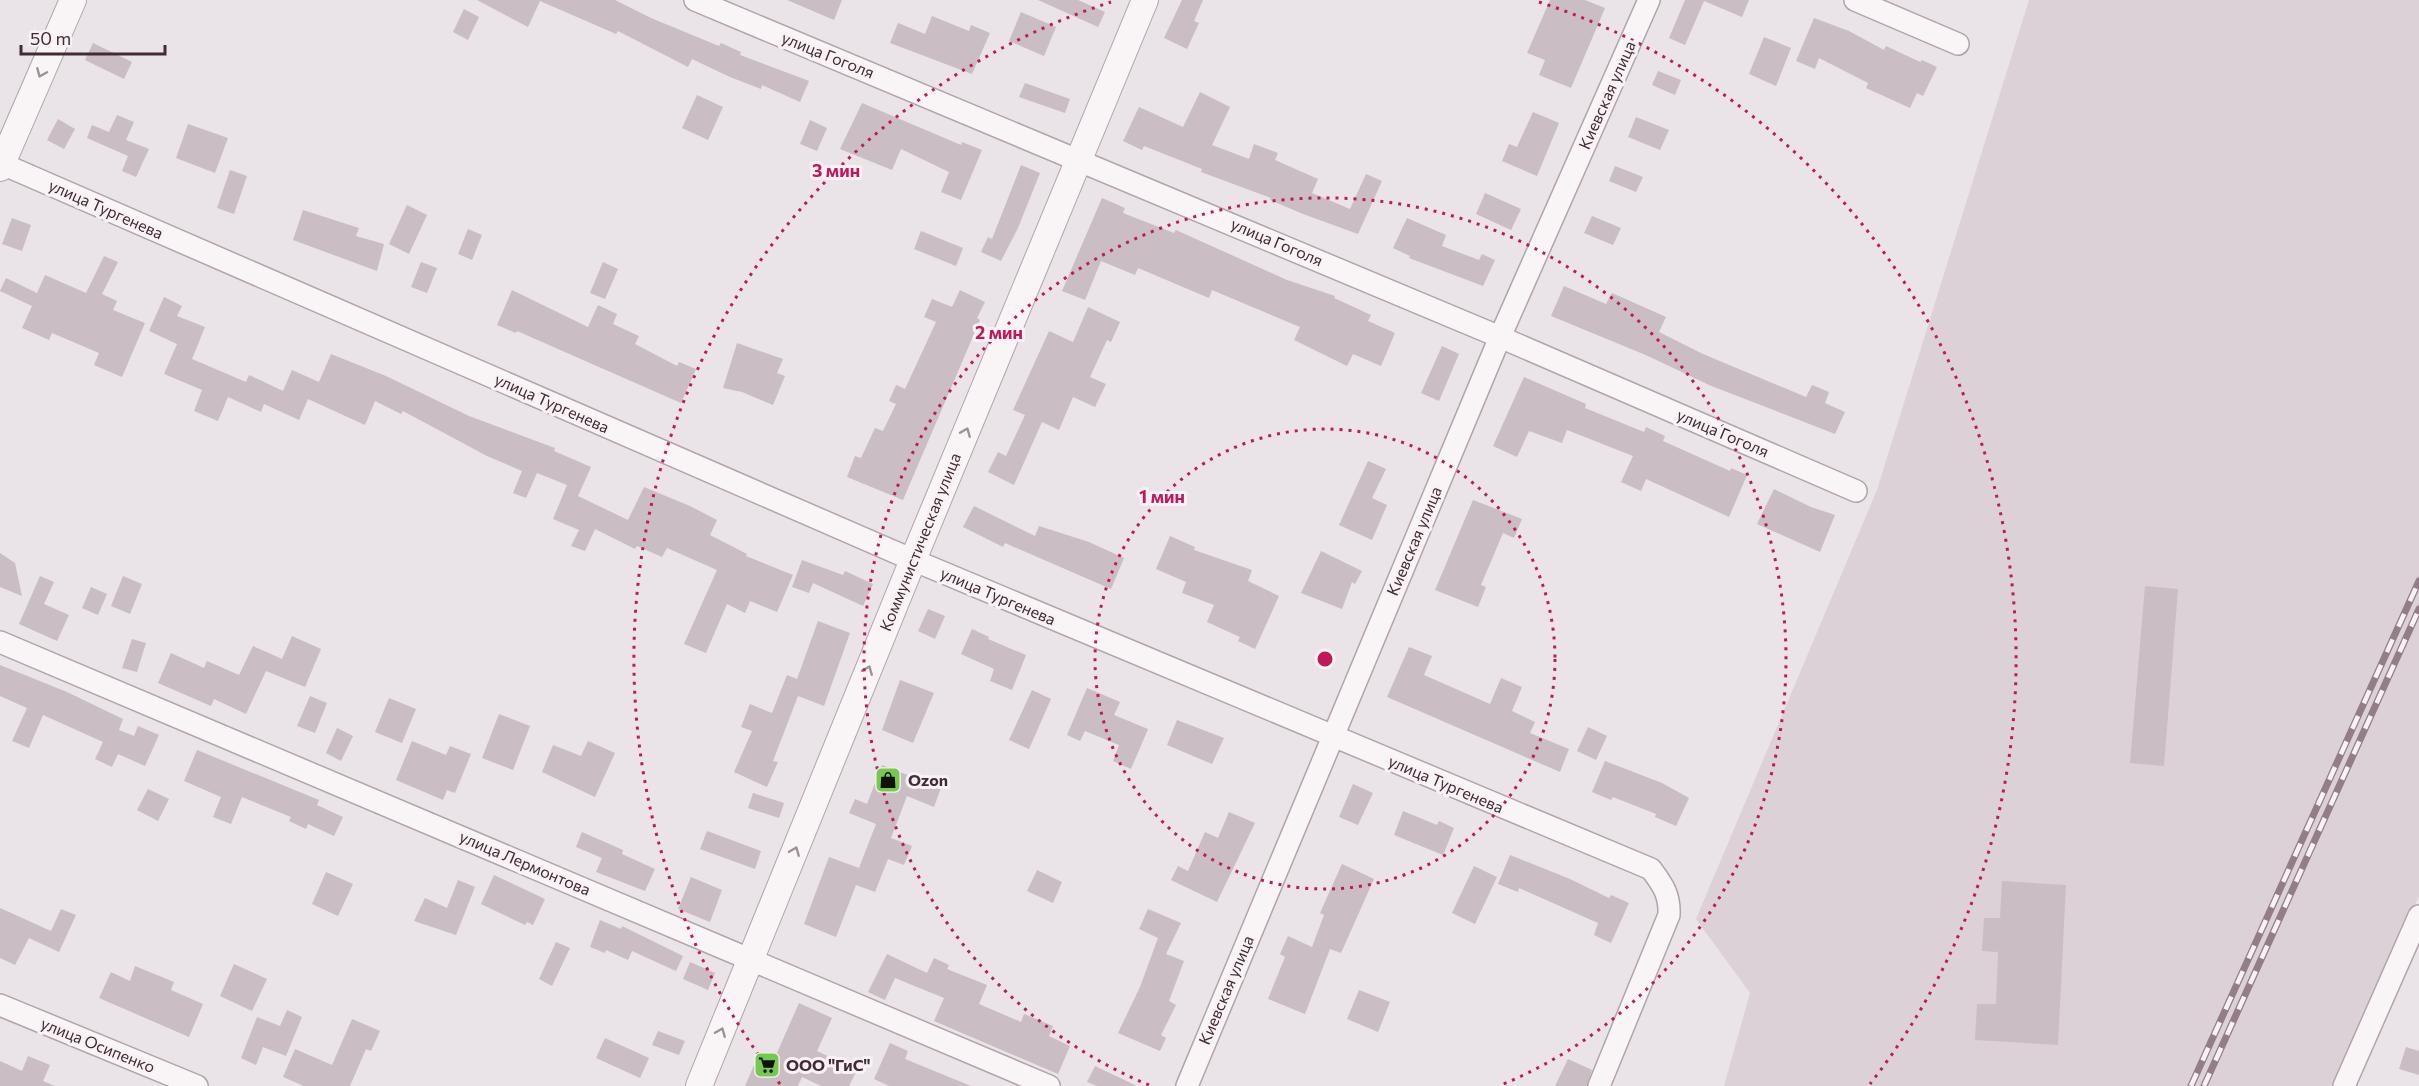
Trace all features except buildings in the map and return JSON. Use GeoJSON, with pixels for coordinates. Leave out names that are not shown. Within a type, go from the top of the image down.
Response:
{"type":"FeatureCollection","features":[{"type":"Feature","properties":{"kind":"street"},"geometry":{"type":"LineString","coordinates":[[1,165],[73,0]]}},
{"type":"Feature","properties":{"kind":"street","name":"улица Гоголя"},"geometry":{"type":"LineString","coordinates":[[695,0],[1500,337],[1856,491]]}},
{"type":"Feature","properties":{"kind":"street","name":"Коммунистическая улица"},"geometry":{"type":"LineString","coordinates":[[699,1086],[913,560],[1145,0]]}},
{"type":"Feature","properties":{"kind":"street","name":"Киевская улица"},"geometry":{"type":"LineString","coordinates":[[1186,1086],[1500,337],[1649,0]]}},
{"type":"Feature","properties":{"kind":"street"},"geometry":{"type":"LineString","coordinates":[[1855,0],[1958,44]]}},
{"type":"Feature","properties":{"kind":"street","name":"улица Тургенева"},"geometry":{"type":"LineString","coordinates":[[1,165],[913,560],[1331,737],[1651,869],[1670,900],[1669,915],[1599,1086]]}},
{"type":"Feature","properties":{"kind":"street","name":"улица Лермонтова"},"geometry":{"type":"LineString","coordinates":[[0,642],[1049,1086]]}},
{"type":"Feature","properties":{"kind":"street"},"geometry":{"type":"LineString","coordinates":[[2344,1086],[2419,916]]}},
{"type":"Feature","properties":{"kind":"street","name":"улица Осипенко"},"geometry":{"type":"LineString","coordinates":[[0,1005],[197,1086]]}},
{"type":"Feature","properties":{"kind":"shaded area"},"geometry":{"type":"Polygon","coordinates":[[[2029,0],[2419,0],[2419,896],[2337,1086],[1724,1086],[1750,993],[1696,919],[1877,490],[2029,0]]]}},
{"type":"Feature","properties":{"kind":"railway"},"geometry":{"type":"LineString","coordinates":[[2191,1086],[2419,581]]}},
{"type":"Feature","properties":{"kind":"railway"},"geometry":{"type":"LineString","coordinates":[[2204,1086],[2419,609]]}},
{"type":"Feature","properties":{"kind":"place","name":"Ozon"},"geometry":{"type":"Point","coordinates":[888,780]}},
{"type":"Feature","properties":{"kind":"place","name":"ООО \"ГиС\""},"geometry":{"type":"Point","coordinates":[767,1065]}}]}
